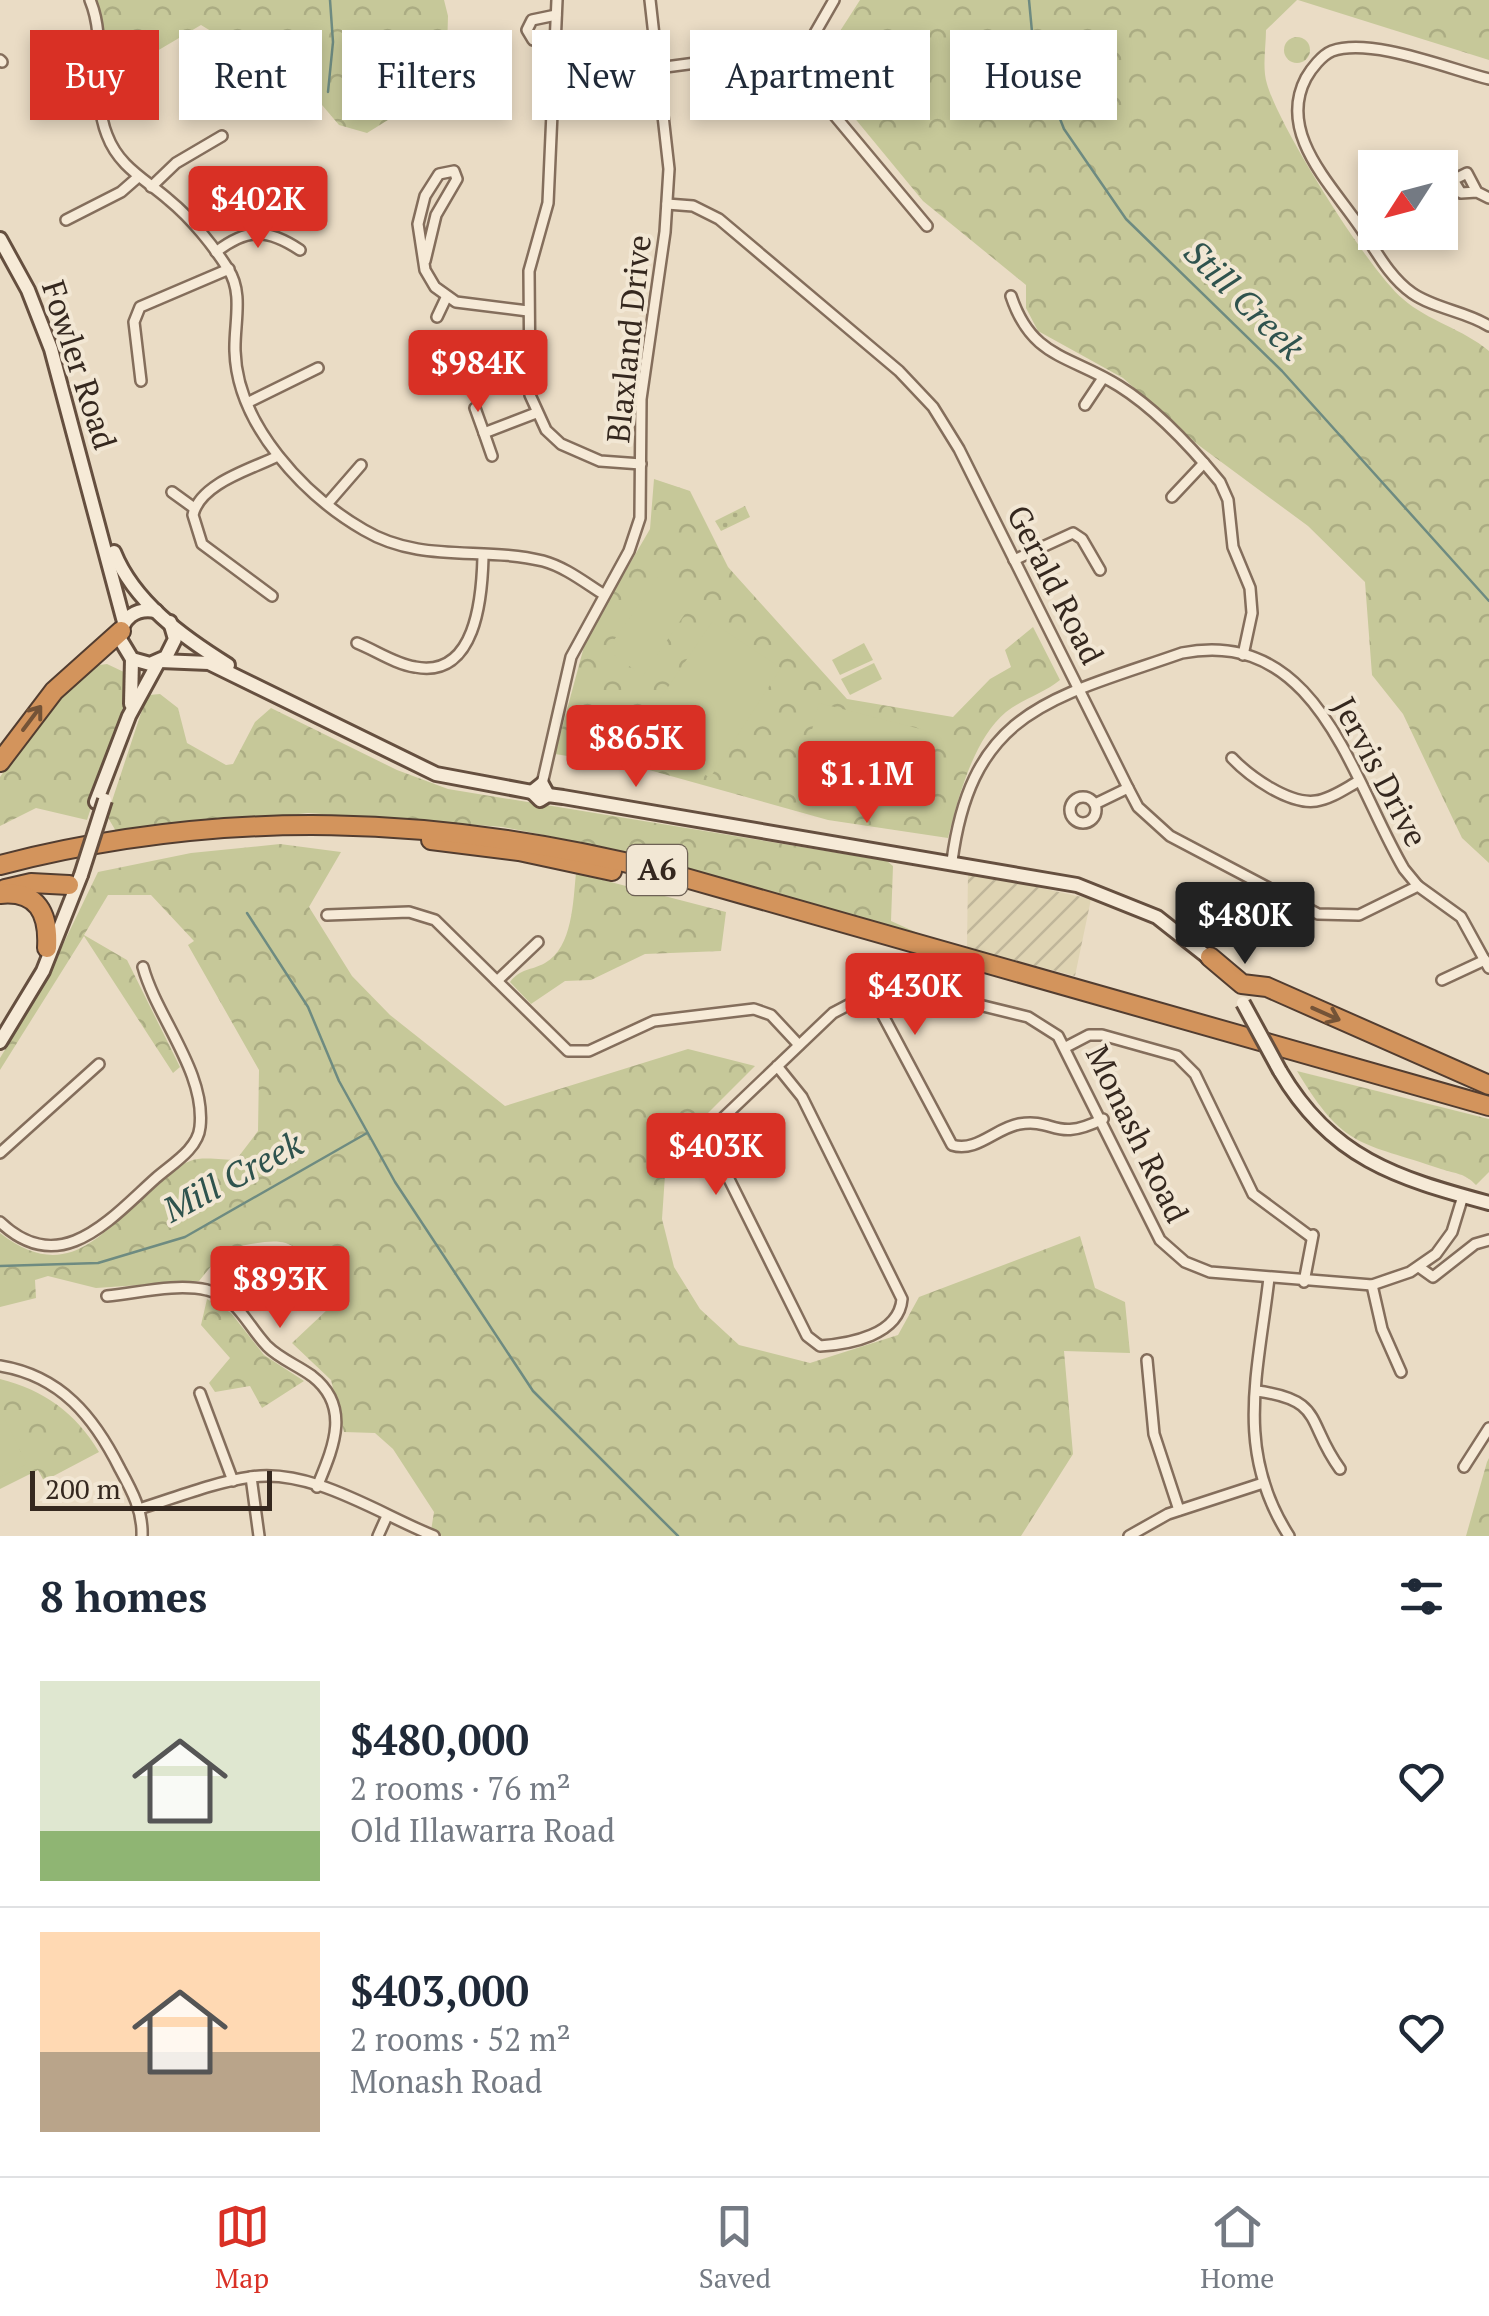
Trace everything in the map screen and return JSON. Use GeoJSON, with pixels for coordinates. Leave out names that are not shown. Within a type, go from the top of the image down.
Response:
{"type":"FeatureCollection","features":[{"type":"Feature","properties":{"kind":"highway"},"geometry":{"type":"LineString","coordinates":[[0,762],[54,691],[122,627]]}},
{"type":"Feature","properties":{"kind":"highway","name":"A6"},"geometry":{"type":"LineString","coordinates":[[0,865],[131,838],[261,825],[408,826],[513,839],[661,872],[1489,1110]]}},
{"type":"Feature","properties":{"kind":"highway","name":"A6"},"geometry":{"type":"LineString","coordinates":[[0,874],[145,845],[247,834],[360,834],[519,851],[674,884],[1160,1022],[1279,1060],[1489,1110]]}},
{"type":"Feature","properties":{"kind":"highway"},"geometry":{"type":"LineString","coordinates":[[0,892],[24,884],[75,879]]}},
{"type":"Feature","properties":{"kind":"highway"},"geometry":{"type":"LineString","coordinates":[[0,892],[26,896],[40,905],[48,925],[47,948]]}},
{"type":"Feature","properties":{"kind":"highway"},"geometry":{"type":"LineString","coordinates":[[1210,957],[1242,984],[1268,987],[1489,1085]]}},
{"type":"Feature","properties":{"kind":"street"},"geometry":{"type":"LineString","coordinates":[[90,0],[98,31],[104,125],[112,146],[138,178],[173,203],[228,269],[237,296],[236,363],[248,402],[278,456],[328,503],[363,530],[389,542],[426,552],[552,564],[603,594]]}},
{"type":"Feature","properties":{"kind":"street"},"geometry":{"type":"LineString","coordinates":[[556,30],[557,0]]}},
{"type":"Feature","properties":{"kind":"street","name":"Blaxland Drive"},"geometry":{"type":"LineString","coordinates":[[650,0],[654,30]]}},
{"type":"Feature","properties":{"kind":"street"},"geometry":{"type":"LineString","coordinates":[[817,30],[834,0]]}},
{"type":"Feature","properties":{"kind":"street"},"geometry":{"type":"LineString","coordinates":[[532,38],[527,30],[532,20],[556,15]]}},
{"type":"Feature","properties":{"kind":"street"},"geometry":{"type":"LineString","coordinates":[[1489,79],[1388,52],[1360,48],[1330,51],[1309,72],[1297,106],[1297,124],[1308,152],[1388,268],[1411,292],[1489,326]]}},
{"type":"Feature","properties":{"kind":"street"},"geometry":{"type":"LineString","coordinates":[[552,120],[548,203],[532,252],[528,311],[528,379],[536,413],[546,430],[579,455],[641,464]]}},
{"type":"Feature","properties":{"kind":"street","name":"Blaxland Drive"},"geometry":{"type":"LineString","coordinates":[[541,790],[571,657],[634,541],[642,505],[644,366],[667,204],[665,120]]}},
{"type":"Feature","properties":{"kind":"street"},"geometry":{"type":"LineString","coordinates":[[838,120],[927,226]]}},
{"type":"Feature","properties":{"kind":"street"},"geometry":{"type":"LineString","coordinates":[[152,187],[176,163],[222,136]]}},
{"type":"Feature","properties":{"kind":"street"},"geometry":{"type":"LineString","coordinates":[[426,261],[436,215],[457,179],[454,171],[439,174],[419,209],[426,261],[434,287],[446,298],[528,311]]}},
{"type":"Feature","properties":{"kind":"street"},"geometry":{"type":"LineString","coordinates":[[66,220],[121,192],[138,178]]}},
{"type":"Feature","properties":{"kind":"street"},"geometry":{"type":"LineString","coordinates":[[1477,192],[1489,198]]}},
{"type":"Feature","properties":{"kind":"street","name":"Gerald Road"},"geometry":{"type":"LineString","coordinates":[[667,204],[692,206],[719,219],[917,388],[948,428],[1138,807],[1170,836],[1318,914],[1358,915],[1418,886]]}},
{"type":"Feature","properties":{"kind":"street"},"geometry":{"type":"LineString","coordinates":[[216,252],[254,231],[275,235],[300,250]]}},
{"type":"Feature","properties":{"kind":"street","name":"Fowler Road"},"geometry":{"type":"LineString","coordinates":[[0,238],[46,334],[97,512],[122,627]]}},
{"type":"Feature","properties":{"kind":"street"},"geometry":{"type":"LineString","coordinates":[[142,381],[134,322],[140,307],[228,269]]}},
{"type":"Feature","properties":{"kind":"street"},"geometry":{"type":"LineString","coordinates":[[1011,296],[1022,325],[1034,341],[1126,390],[1204,463],[1225,491],[1233,547],[1250,588],[1252,613],[1242,655]]}},
{"type":"Feature","properties":{"kind":"street"},"geometry":{"type":"LineString","coordinates":[[437,317],[446,298]]}},
{"type":"Feature","properties":{"kind":"street"},"geometry":{"type":"LineString","coordinates":[[248,402],[318,368]]}},
{"type":"Feature","properties":{"kind":"street"},"geometry":{"type":"LineString","coordinates":[[1084,405],[1103,378]]}},
{"type":"Feature","properties":{"kind":"street"},"geometry":{"type":"LineString","coordinates":[[475,408],[492,456]]}},
{"type":"Feature","properties":{"kind":"street"},"geometry":{"type":"LineString","coordinates":[[484,433],[536,413]]}},
{"type":"Feature","properties":{"kind":"street"},"geometry":{"type":"LineString","coordinates":[[272,596],[202,544],[196,534],[194,508],[214,488],[278,456]]}},
{"type":"Feature","properties":{"kind":"street"},"geometry":{"type":"LineString","coordinates":[[1172,497],[1204,463]]}},
{"type":"Feature","properties":{"kind":"street"},"geometry":{"type":"LineString","coordinates":[[328,503],[361,464]]}},
{"type":"Feature","properties":{"kind":"street"},"geometry":{"type":"LineString","coordinates":[[172,492],[194,508]]}},
{"type":"Feature","properties":{"kind":"street","name":"Fowler Road"},"geometry":{"type":"LineString","coordinates":[[97,512],[128,583],[156,610]]}},
{"type":"Feature","properties":{"kind":"street"},"geometry":{"type":"LineString","coordinates":[[1014,560],[1073,533],[1082,538],[1100,570]]}},
{"type":"Feature","properties":{"kind":"street"},"geometry":{"type":"LineString","coordinates":[[357,642],[414,667],[430,668],[449,660],[462,647],[478,617],[483,556]]}},
{"type":"Feature","properties":{"kind":"street"},"geometry":{"type":"LineString","coordinates":[[129,716],[132,659],[122,647],[122,627],[138,611],[156,610],[216,658],[303,710]]}},
{"type":"Feature","properties":{"kind":"street"},"geometry":{"type":"LineString","coordinates":[[0,1042],[55,946],[129,716],[160,661],[174,645],[169,620]]}},
{"type":"Feature","properties":{"kind":"street","name":"Jervis Drive"},"geometry":{"type":"LineString","coordinates":[[952,861],[966,794],[986,753],[1028,713],[1182,653],[1205,650],[1242,655],[1290,678],[1315,701],[1360,781],[1392,850],[1418,886],[1461,917],[1487,964]]}},
{"type":"Feature","properties":{"kind":"street"},"geometry":{"type":"LineString","coordinates":[[132,659],[209,664],[420,768],[452,779],[541,790],[952,861],[1077,885],[1119,900],[1171,926],[1210,957],[1243,1003],[1306,1112],[1347,1150],[1382,1168],[1489,1203]]}},
{"type":"Feature","properties":{"kind":"street"},"geometry":{"type":"LineString","coordinates":[[1232,758],[1245,772],[1304,801],[1326,798],[1360,781]]}},
{"type":"Feature","properties":{"kind":"street"},"geometry":{"type":"LineString","coordinates":[[1095,804],[1128,788]]}},
{"type":"Feature","properties":{"kind":"street"},"geometry":{"type":"LineString","coordinates":[[18,1012],[75,879]]}},
{"type":"Feature","properties":{"kind":"street"},"geometry":{"type":"LineString","coordinates":[[327,915],[399,912],[427,916],[448,930],[557,1045],[576,1053],[654,1022],[754,1009],[771,1015],[799,1045]]}},
{"type":"Feature","properties":{"kind":"street"},"geometry":{"type":"LineString","coordinates":[[496,981],[538,942]]}},
{"type":"Feature","properties":{"kind":"street"},"geometry":{"type":"LineString","coordinates":[[1442,980],[1487,964]]}},
{"type":"Feature","properties":{"kind":"street"},"geometry":{"type":"LineString","coordinates":[[0,1222],[20,1238],[40,1244],[80,1240],[104,1225],[195,1142],[201,1122],[193,1083],[150,992],[143,967]]}},
{"type":"Feature","properties":{"kind":"street","name":"Monash Road"},"geometry":{"type":"LineString","coordinates":[[778,1066],[802,1097],[902,1299],[899,1315],[890,1326],[820,1346],[809,1339],[715,1146],[724,1117],[799,1045],[840,1008],[871,993],[918,990],[1045,1025],[1066,1047],[1165,1246],[1202,1269],[1304,1282],[1372,1285],[1418,1267],[1445,1244],[1462,1196]]}},
{"type":"Feature","properties":{"kind":"street"},"geometry":{"type":"LineString","coordinates":[[871,993],[948,1142],[957,1148],[1019,1124],[1069,1132],[1103,1119]]}},
{"type":"Feature","properties":{"kind":"street"},"geometry":{"type":"LineString","coordinates":[[1066,1047],[1095,1034],[1182,1060],[1195,1074],[1248,1186],[1279,1216],[1313,1235],[1304,1282]]}},
{"type":"Feature","properties":{"kind":"street"},"geometry":{"type":"LineString","coordinates":[[0,1152],[99,1064]]}},
{"type":"Feature","properties":{"kind":"street","name":"Monash Road"},"geometry":{"type":"LineString","coordinates":[[1418,1267],[1433,1278],[1475,1244],[1489,1240]]}},
{"type":"Feature","properties":{"kind":"street"},"geometry":{"type":"LineString","coordinates":[[1269,1278],[1253,1444],[1260,1484],[1289,1536]]}},
{"type":"Feature","properties":{"kind":"street"},"geometry":{"type":"LineString","coordinates":[[1372,1285],[1382,1329],[1400,1372]]}},
{"type":"Feature","properties":{"kind":"street"},"geometry":{"type":"LineString","coordinates":[[107,1296],[197,1289],[234,1303],[265,1344],[314,1378],[330,1396],[337,1438],[317,1486]]}},
{"type":"Feature","properties":{"kind":"street"},"geometry":{"type":"LineString","coordinates":[[1147,1360],[1154,1434],[1179,1510]]}},
{"type":"Feature","properties":{"kind":"street"},"geometry":{"type":"LineString","coordinates":[[0,1366],[45,1381],[86,1412],[139,1509],[142,1536]]}},
{"type":"Feature","properties":{"kind":"street"},"geometry":{"type":"LineString","coordinates":[[1257,1391],[1288,1396],[1304,1404],[1340,1469]]}},
{"type":"Feature","properties":{"kind":"street"},"geometry":{"type":"LineString","coordinates":[[200,1393],[232,1481]]}},
{"type":"Feature","properties":{"kind":"street"},"geometry":{"type":"LineString","coordinates":[[1464,1467],[1489,1428]]}},
{"type":"Feature","properties":{"kind":"street"},"geometry":{"type":"LineString","coordinates":[[250,1477],[260,1536]]}},
{"type":"Feature","properties":{"kind":"street"},"geometry":{"type":"LineString","coordinates":[[139,1509],[232,1481],[282,1477],[317,1486],[434,1536]]}},
{"type":"Feature","properties":{"kind":"street"},"geometry":{"type":"LineString","coordinates":[[1129,1536],[1179,1510],[1260,1484]]}},
{"type":"Feature","properties":{"kind":"street"},"geometry":{"type":"LineString","coordinates":[[378,1536],[387,1516]]}},
{"type":"Feature","properties":{"kind":"shaded area"},"geometry":{"type":"Polygon","coordinates":[[[968,872],[1091,899],[1075,976],[967,948],[968,872]]]}},
{"type":"Feature","properties":{"kind":"green space"},"geometry":{"type":"Polygon","coordinates":[[[96,0],[444,0],[448,16],[448,30],[342,30],[342,120],[388,120],[367,133],[339,125],[322,105],[322,30],[209,30],[201,25],[193,30],[179,30],[179,38],[159,50],[159,30],[100,30],[96,0]]]}},
{"type":"Feature","properties":{"kind":"green space"},"geometry":{"type":"Polygon","coordinates":[[[860,0],[1297,0],[1266,30],[1264,64],[1275,104],[1306,164],[1358,250],[1403,299],[1489,351],[1489,863],[1462,838],[1403,714],[1372,675],[1365,582],[1308,526],[1197,444],[1123,378],[1038,331],[1026,308],[1026,285],[923,201],[856,120],[930,120],[930,30],[841,30],[860,0]]]}},
{"type":"Feature","properties":{"kind":"green space"},"geometry":{"type":"Polygon","coordinates":[[[1298,0],[1489,0],[1489,60],[1298,0]]]}},
{"type":"Feature","properties":{"kind":"green space"},"geometry":{"type":"Polygon","coordinates":[[[1297,37],[1306,41],[1310,50],[1306,59],[1297,63],[1288,59],[1284,50],[1288,41],[1297,37]]]}},
{"type":"Feature","properties":{"kind":"green space"},"geometry":{"type":"Polygon","coordinates":[[[654,479],[690,491],[728,567],[847,699],[953,717],[990,679],[1011,667],[1005,650],[1033,627],[1060,680],[1006,712],[984,738],[968,770],[948,838],[828,820],[642,768],[555,754],[586,639],[650,529],[654,479]]]}},
{"type":"Feature","properties":{"kind":"green space"},"geometry":{"type":"Polygon","coordinates":[[[745,506],[750,517],[721,531],[715,521],[745,506]]]}},
{"type":"Feature","properties":{"kind":"green space"},"geometry":{"type":"Polygon","coordinates":[[[662,571],[697,596],[643,676],[607,650],[662,571]]]}},
{"type":"Feature","properties":{"kind":"green space"},"geometry":{"type":"Polygon","coordinates":[[[712,622],[781,668],[710,778],[639,730],[712,622]]]}},
{"type":"Feature","properties":{"kind":"green space"},"geometry":{"type":"Polygon","coordinates":[[[864,643],[873,660],[840,675],[832,660],[864,643]]]}},
{"type":"Feature","properties":{"kind":"green space"},"geometry":{"type":"Polygon","coordinates":[[[874,663],[882,679],[850,695],[841,679],[874,663]]]}},
{"type":"Feature","properties":{"kind":"green space"},"geometry":{"type":"Polygon","coordinates":[[[107,664],[126,673],[129,692],[87,820],[36,808],[0,826],[0,777],[61,690],[91,666],[107,664]]]}},
{"type":"Feature","properties":{"kind":"green space"},"geometry":{"type":"Polygon","coordinates":[[[160,694],[178,708],[187,743],[226,765],[233,764],[255,722],[271,708],[397,770],[448,789],[887,861],[893,866],[891,921],[931,939],[614,849],[503,827],[308,813],[117,833],[107,816],[142,710],[149,695],[160,694]]]}},
{"type":"Feature","properties":{"kind":"green space"},"geometry":{"type":"Polygon","coordinates":[[[819,703],[936,733],[916,814],[798,784],[819,703]]]}},
{"type":"Feature","properties":{"kind":"green space"},"geometry":{"type":"Polygon","coordinates":[[[280,844],[341,852],[309,907],[352,976],[390,1015],[505,1106],[688,1049],[755,1066],[674,1147],[665,1175],[662,1219],[674,1267],[700,1309],[739,1345],[810,1363],[898,1335],[919,1297],[1080,1236],[1095,1288],[1125,1302],[1130,1353],[1064,1351],[1073,1454],[1021,1536],[442,1536],[431,1531],[434,1512],[393,1449],[375,1433],[344,1432],[331,1380],[292,1343],[328,1309],[332,1288],[307,1258],[288,1244],[264,1242],[225,1249],[199,1281],[96,1288],[48,1276],[35,1280],[36,1298],[0,1307],[0,1233],[31,1251],[58,1255],[82,1247],[167,1174],[190,1161],[236,1160],[258,1131],[259,1070],[188,945],[194,941],[151,895],[108,895],[84,935],[127,960],[180,1067],[173,1073],[84,936],[0,1070],[0,1058],[40,992],[98,872],[191,853],[280,844]]]}},
{"type":"Feature","properties":{"kind":"green space"},"geometry":{"type":"Polygon","coordinates":[[[576,873],[726,912],[721,951],[645,954],[591,980],[565,981],[531,1004],[510,982],[522,972],[545,963],[561,946],[570,922],[576,873]]]}},
{"type":"Feature","properties":{"kind":"green space"},"geometry":{"type":"Polygon","coordinates":[[[1297,1071],[1489,1119],[1489,1172],[1476,1185],[1460,1174],[1357,1140],[1328,1116],[1297,1071]]]}},
{"type":"Feature","properties":{"kind":"green space"},"geometry":{"type":"Polygon","coordinates":[[[207,1299],[231,1313],[264,1355],[304,1381],[262,1408],[250,1386],[215,1392],[209,1383],[230,1358],[201,1325],[207,1299]]]}},
{"type":"Feature","properties":{"kind":"green space"},"geometry":{"type":"Polygon","coordinates":[[[0,1379],[57,1405],[80,1426],[99,1452],[44,1481],[38,1470],[0,1489],[0,1379]]]}},
{"type":"Feature","properties":{"kind":"green space"},"geometry":{"type":"Polygon","coordinates":[[[0,1410],[27,1464],[0,1477],[0,1410]]]}},
{"type":"Feature","properties":{"kind":"green space"},"geometry":{"type":"Polygon","coordinates":[[[1489,1458],[1489,1536],[1466,1536],[1487,1462],[1489,1458]]]}},
{"type":"Feature","properties":{"kind":"waterway"},"geometry":{"type":"LineString","coordinates":[[328,92],[333,42],[330,0]]}},
{"type":"Feature","properties":{"kind":"waterway","name":"Still Creek"},"geometry":{"type":"LineString","coordinates":[[1029,0],[1034,53],[1064,129],[1126,219],[1282,371],[1489,601]]}},
{"type":"Feature","properties":{"kind":"waterway"},"geometry":{"type":"LineString","coordinates":[[247,913],[308,1007],[339,1081],[395,1182],[533,1391],[678,1536]]}},
{"type":"Feature","properties":{"kind":"waterway","name":"Mill Creek"},"geometry":{"type":"LineString","coordinates":[[0,1266],[98,1263],[185,1237],[367,1133]]}}]}
